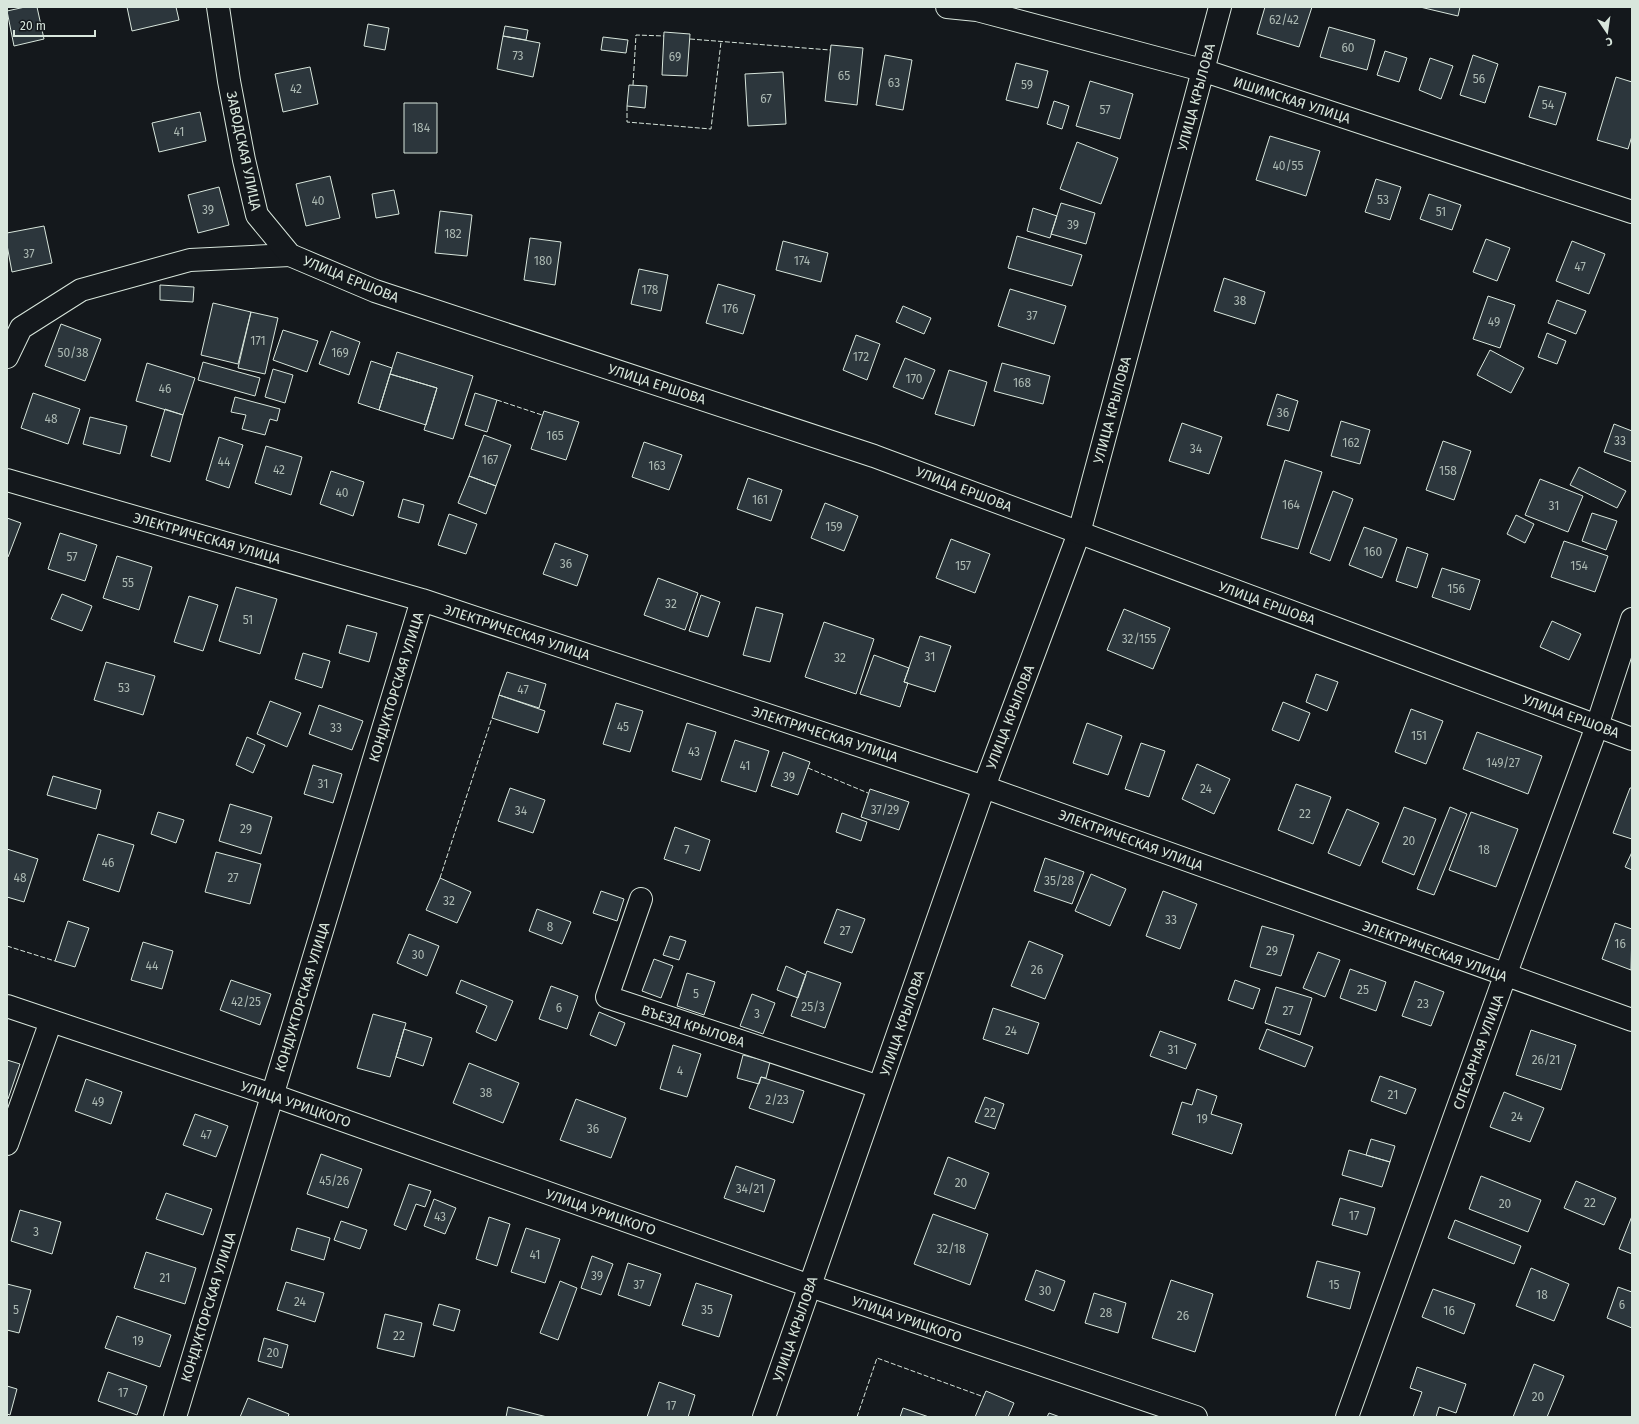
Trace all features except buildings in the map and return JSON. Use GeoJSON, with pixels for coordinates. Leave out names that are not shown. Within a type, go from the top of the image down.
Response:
{"type":"FeatureCollection","features":[{"type":"Feature","properties":{"kind":"street","name":"ЗАВОДСКАЯ УЛИЦА"},"geometry":{"type":"LineString","coordinates":[[218,7],[229,81],[242,152],[256,215],[290,255]]}},
{"type":"Feature","properties":{"kind":"street","name":"ИШИМСКАЯ УЛИЦА"},"geometry":{"type":"LineString","coordinates":[[947,7],[977,9],[1202,70],[1632,212]]}},
{"type":"Feature","properties":{"kind":"street","name":"УЛИЦА КРЫЛОВА"},"geometry":{"type":"LineString","coordinates":[[764,1417],[984,787],[1079,533],[1220,7]]}},
{"type":"Feature","properties":{"kind":"street"},"geometry":{"type":"LineString","coordinates":[[7,356],[21,328],[81,290],[190,260],[290,255]]}},
{"type":"Feature","properties":{"kind":"street","name":"УЛИЦА ЕРШОВА"},"geometry":{"type":"LineString","coordinates":[[290,255],[375,291],[874,456],[1632,739]]}},
{"type":"Feature","properties":{"kind":"street","name":"ЭЛЕКТРИЧЕСКАЯ УЛИЦА"},"geometry":{"type":"LineString","coordinates":[[7,480],[422,600],[984,787],[1505,976],[1632,1020]]}},
{"type":"Feature","properties":{"kind":"street","name":"КОНДУКТОРСКАЯ УЛИЦА"},"geometry":{"type":"LineString","coordinates":[[175,1417],[422,600]]}},
{"type":"Feature","properties":{"kind":"street","name":"СЛЕСАРНАЯ УЛИЦА"},"geometry":{"type":"LineString","coordinates":[[1347,1417],[1505,976],[1597,726],[1632,619]]}},
{"type":"Feature","properties":{"kind":"street","name":"ВЪЕЗД КРЫЛОВА"},"geometry":{"type":"LineString","coordinates":[[640,898],[607,998],[879,1087]]}},
{"type":"Feature","properties":{"kind":"street","name":"УЛИЦА УРИЦКОГО"},"geometry":{"type":"LineString","coordinates":[[7,1006],[272,1095],[810,1286],[1196,1417]]}},
{"type":"Feature","properties":{"kind":"street"},"geometry":{"type":"LineString","coordinates":[[7,1144],[51,1021]]}},
{"type":"Feature","properties":{"kind":"fence"},"geometry":{"type":"LineString","coordinates":[[633,85],[636,35],[664,36]]}},
{"type":"Feature","properties":{"kind":"fence"},"geometry":{"type":"LineString","coordinates":[[690,39],[830,50]]}},
{"type":"Feature","properties":{"kind":"fence"},"geometry":{"type":"LineString","coordinates":[[627,106],[627,122],[711,129],[721,42]]}},
{"type":"Feature","properties":{"kind":"fence"},"geometry":{"type":"LineString","coordinates":[[497,400],[542,415]]}},
{"type":"Feature","properties":{"kind":"fence"},"geometry":{"type":"LineString","coordinates":[[440,878],[492,718]]}},
{"type":"Feature","properties":{"kind":"fence"},"geometry":{"type":"LineString","coordinates":[[808,768],[868,793]]}},
{"type":"Feature","properties":{"kind":"fence"},"geometry":{"type":"LineString","coordinates":[[7,946],[55,961]]}},
{"type":"Feature","properties":{"kind":"fence"},"geometry":{"type":"LineString","coordinates":[[857,1417],[877,1358],[984,1397]]}}]}
